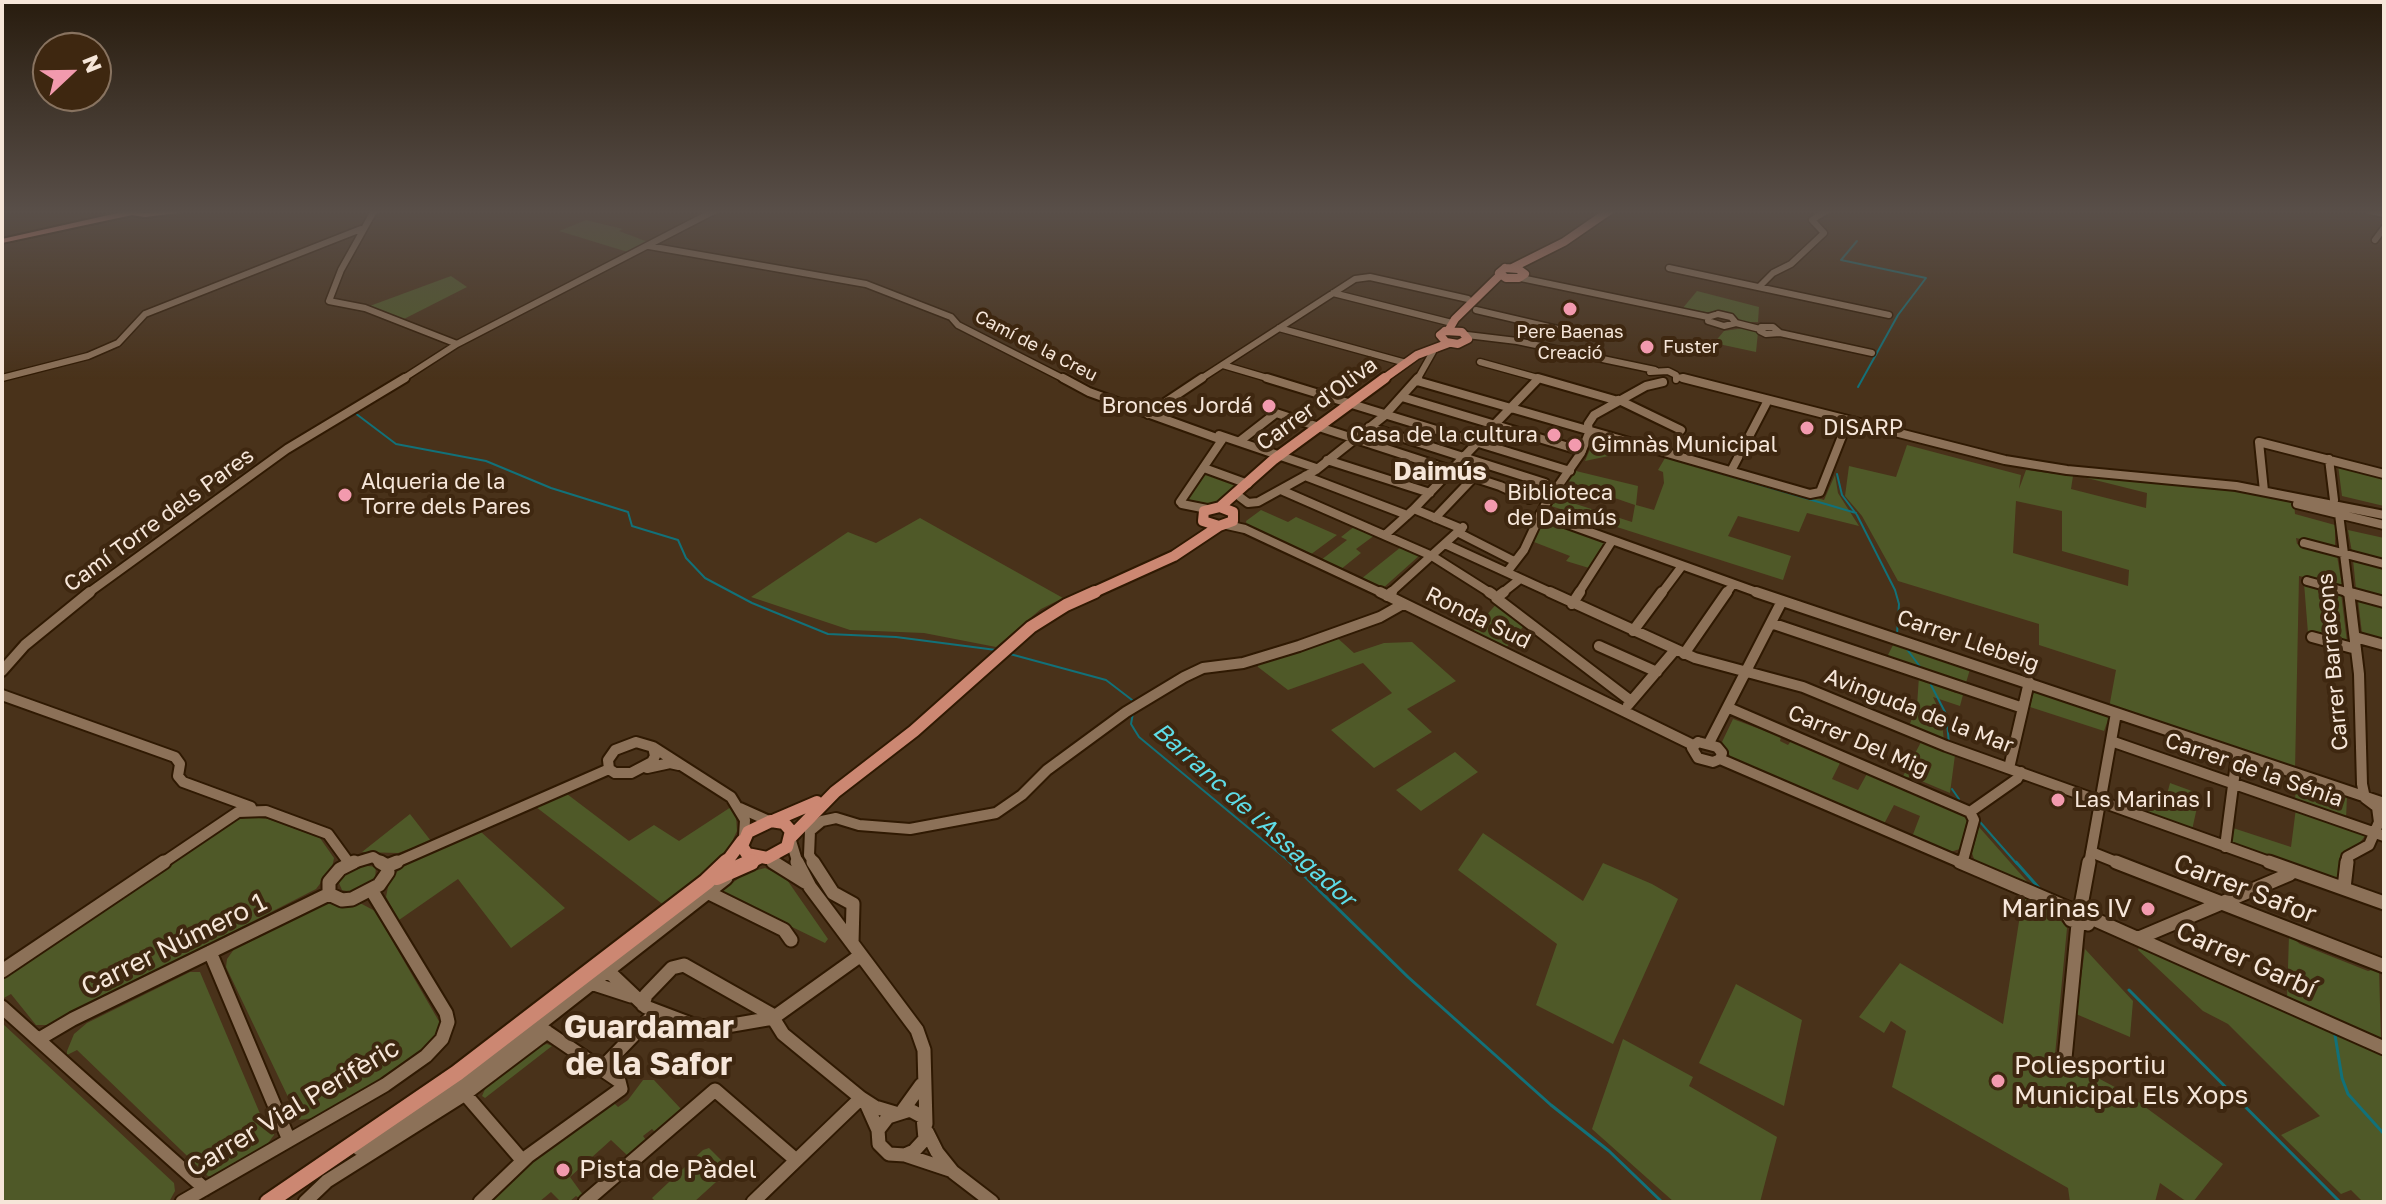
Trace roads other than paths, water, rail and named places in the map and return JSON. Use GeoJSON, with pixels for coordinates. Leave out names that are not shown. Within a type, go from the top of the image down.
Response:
{"type":"FeatureCollection","features":[{"type":"Feature","properties":{"kind":"main road"},"geometry":{"type":"LineString","coordinates":[[1490,288],[1532,267]]}},
{"type":"Feature","properties":{"kind":"main road"},"geometry":{"type":"LineString","coordinates":[[1460,339],[1449,325],[1490,288],[1500,275],[1500,270],[1512,268],[1523,274]]}},
{"type":"Feature","properties":{"kind":"main road"},"geometry":{"type":"LineString","coordinates":[[1500,275],[1510,278]]}},
{"type":"Feature","properties":{"kind":"main road"},"geometry":{"type":"LineString","coordinates":[[1460,339],[1464,313]]}},
{"type":"Feature","properties":{"kind":"main road","name":"Carrer d'Oliva"},"geometry":{"type":"LineString","coordinates":[[1417,355],[1440,337],[1449,325]]}},
{"type":"Feature","properties":{"kind":"main road"},"geometry":{"type":"LineString","coordinates":[[1440,337],[1460,339]]}},
{"type":"Feature","properties":{"kind":"main road","name":"Carrer d'Oliva"},"geometry":{"type":"LineString","coordinates":[[1220,507],[1244,490],[1276,454],[1403,362],[1460,339]]}},
{"type":"Feature","properties":{"kind":"main road","name":"Carrer d'Oliva"},"geometry":{"type":"LineString","coordinates":[[1229,520],[1244,490]]}},
{"type":"Feature","properties":{"kind":"main road"},"geometry":{"type":"LineString","coordinates":[[1188,546],[1205,515],[1220,507],[1229,520]]}},
{"type":"Feature","properties":{"kind":"main road"},"geometry":{"type":"LineString","coordinates":[[1205,515],[1229,520]]}},
{"type":"Feature","properties":{"kind":"main road"},"geometry":{"type":"LineString","coordinates":[[268,1202],[445,1083],[706,887],[763,858],[782,852],[791,838],[835,792],[914,731],[1002,652],[1066,605],[1157,564],[1229,520]]}},
{"type":"Feature","properties":{"kind":"main road"},"geometry":{"type":"LineString","coordinates":[[706,887],[754,827],[797,813],[835,792]]}},
{"type":"Feature","properties":{"kind":"main road"},"geometry":{"type":"LineString","coordinates":[[770,821],[784,823],[791,838]]}},
{"type":"Feature","properties":{"kind":"main road"},"geometry":{"type":"LineString","coordinates":[[743,839],[747,854],[763,858]]}},
{"type":"Feature","properties":{"kind":"street"},"geometry":{"type":"LineString","coordinates":[[2,378],[88,356],[118,343],[145,314],[264,267]]}},
{"type":"Feature","properties":{"kind":"street"},"geometry":{"type":"LineString","coordinates":[[344,267],[329,301],[365,308],[457,344]]}},
{"type":"Feature","properties":{"kind":"street","name":"Camí Torre dels Pares"},"geometry":{"type":"LineString","coordinates":[[2,671],[44,627],[121,567],[287,449],[457,344],[607,267]]}},
{"type":"Feature","properties":{"kind":"street","name":"Camí de la Creu"},"geometry":{"type":"LineString","coordinates":[[770,267],[866,284],[951,317],[958,325],[1052,374],[1150,413],[1316,468]]}},
{"type":"Feature","properties":{"kind":"street"},"geometry":{"type":"LineString","coordinates":[[1760,286],[1773,273],[1785,267]]}},
{"type":"Feature","properties":{"kind":"street"},"geometry":{"type":"LineString","coordinates":[[1669,268],[1889,315]]}},
{"type":"Feature","properties":{"kind":"street"},"geometry":{"type":"LineString","coordinates":[[1523,274],[1708,317],[1727,315],[1736,323],[1760,329],[1773,327],[1780,333],[1872,353]]}},
{"type":"Feature","properties":{"kind":"street"},"geometry":{"type":"LineString","coordinates":[[1150,413],[1355,279],[1370,277],[1468,299]]}},
{"type":"Feature","properties":{"kind":"street"},"geometry":{"type":"LineString","coordinates":[[1333,293],[1435,317],[1449,325]]}},
{"type":"Feature","properties":{"kind":"street"},"geometry":{"type":"LineString","coordinates":[[1476,310],[1566,331]]}},
{"type":"Feature","properties":{"kind":"street"},"geometry":{"type":"LineString","coordinates":[[1279,328],[1403,362]]}},
{"type":"Feature","properties":{"kind":"street"},"geometry":{"type":"LineString","coordinates":[[1204,468],[1244,490],[1248,503],[1258,502],[1305,476],[1386,414],[1417,381],[1434,350],[1460,339],[1528,344],[1628,366],[1671,380],[2034,466],[2263,488],[2334,500],[2384,518]]}},
{"type":"Feature","properties":{"kind":"street"},"geometry":{"type":"LineString","coordinates":[[1480,362],[1619,400],[1681,430]]}},
{"type":"Feature","properties":{"kind":"street"},"geometry":{"type":"LineString","coordinates":[[1223,365],[1570,471]]}},
{"type":"Feature","properties":{"kind":"street"},"geometry":{"type":"LineString","coordinates":[[1652,374],[1668,371],[1671,380]]}},
{"type":"Feature","properties":{"kind":"street"},"geometry":{"type":"LineString","coordinates":[[1646,386],[1652,374]]}},
{"type":"Feature","properties":{"kind":"street"},"geometry":{"type":"LineString","coordinates":[[1385,535],[1430,493],[1537,380]]}},
{"type":"Feature","properties":{"kind":"street"},"geometry":{"type":"LineString","coordinates":[[1507,572],[1525,549],[1540,514],[1582,451],[1588,424],[1594,415],[1646,386],[1671,380]]}},
{"type":"Feature","properties":{"kind":"street"},"geometry":{"type":"LineString","coordinates":[[1417,381],[1810,494],[1818,494],[1830,473],[1848,421]]}},
{"type":"Feature","properties":{"kind":"street"},"geometry":{"type":"LineString","coordinates":[[1402,397],[1582,451]]}},
{"type":"Feature","properties":{"kind":"street"},"geometry":{"type":"LineString","coordinates":[[1731,471],[1766,404]]}},
{"type":"Feature","properties":{"kind":"street"},"geometry":{"type":"LineString","coordinates":[[1240,441],[1276,413],[1474,477],[1531,500],[1548,490],[1556,490]]}},
{"type":"Feature","properties":{"kind":"street"},"geometry":{"type":"LineString","coordinates":[[1369,427],[1545,483]]}},
{"type":"Feature","properties":{"kind":"street"},"geometry":{"type":"LineString","coordinates":[[1205,515],[1180,502],[1223,438]]}},
{"type":"Feature","properties":{"kind":"street"},"geometry":{"type":"LineString","coordinates":[[2263,488],[2259,442],[2384,474]]}},
{"type":"Feature","properties":{"kind":"street"},"geometry":{"type":"LineString","coordinates":[[2329,459],[2334,500]]}},
{"type":"Feature","properties":{"kind":"street"},"geometry":{"type":"LineString","coordinates":[[1327,460],[1430,493]]}},
{"type":"Feature","properties":{"kind":"street"},"geometry":{"type":"LineString","coordinates":[[1305,476],[1435,518],[1514,561]]}},
{"type":"Feature","properties":{"kind":"street"},"geometry":{"type":"LineString","coordinates":[[1435,518],[1474,477]]}},
{"type":"Feature","properties":{"kind":"street"},"geometry":{"type":"LineString","coordinates":[[2263,488],[2384,518]]}},
{"type":"Feature","properties":{"kind":"street"},"geometry":{"type":"LineString","coordinates":[[1281,490],[1432,556],[1494,596],[1631,701]]}},
{"type":"Feature","properties":{"kind":"street"},"geometry":{"type":"LineString","coordinates":[[2297,504],[2339,514],[2384,518]]}},
{"type":"Feature","properties":{"kind":"street"},"geometry":{"type":"LineString","coordinates":[[2339,514],[2349,509]]}},
{"type":"Feature","properties":{"kind":"street","name":"Carrer Llebeig"},"geometry":{"type":"LineString","coordinates":[[1540,514],[1782,601],[2384,803]]}},
{"type":"Feature","properties":{"kind":"street","name":"Carrer Barracons"},"geometry":{"type":"LineString","coordinates":[[2339,514],[2355,637],[2362,784],[2365,798],[2377,807],[2380,835]]}},
{"type":"Feature","properties":{"kind":"street","name":"Ronda Sud"},"geometry":{"type":"LineString","coordinates":[[1229,520],[1693,745],[1692,752],[1703,760],[1720,759]]}},
{"type":"Feature","properties":{"kind":"street"},"geometry":{"type":"LineString","coordinates":[[1387,596],[1461,530]]}},
{"type":"Feature","properties":{"kind":"street"},"geometry":{"type":"LineString","coordinates":[[1572,604],[1612,541]]}},
{"type":"Feature","properties":{"kind":"street","name":"Carrer Barracons"},"geometry":{"type":"LineString","coordinates":[[2304,543],[2345,554]]}},
{"type":"Feature","properties":{"kind":"street","name":"Avinguda de la Mar"},"geometry":{"type":"LineString","coordinates":[[1445,544],[1680,652],[1745,673],[1803,687],[1938,743],[2384,903]]}},
{"type":"Feature","properties":{"kind":"street"},"geometry":{"type":"LineString","coordinates":[[2345,554],[2384,564]]}},
{"type":"Feature","properties":{"kind":"street"},"geometry":{"type":"LineString","coordinates":[[1633,631],[1682,566]]}},
{"type":"Feature","properties":{"kind":"street"},"geometry":{"type":"LineString","coordinates":[[1494,596],[1520,579]]}},
{"type":"Feature","properties":{"kind":"street"},"geometry":{"type":"LineString","coordinates":[[2307,581],[2384,602]]}},
{"type":"Feature","properties":{"kind":"street"},"geometry":{"type":"LineString","coordinates":[[1624,711],[1657,672],[1680,652],[1733,584]]}},
{"type":"Feature","properties":{"kind":"street"},"geometry":{"type":"LineString","coordinates":[[1709,743],[1782,601]]}},
{"type":"Feature","properties":{"kind":"street"},"geometry":{"type":"LineString","coordinates":[[852,943],[853,904],[833,893],[811,861],[808,838],[816,825],[836,818],[859,825],[910,829],[996,813],[1013,802],[1047,770],[1133,708],[1203,668],[1243,663],[1362,623],[1403,604]]}},
{"type":"Feature","properties":{"kind":"street"},"geometry":{"type":"LineString","coordinates":[[1771,623],[2023,708]]}},
{"type":"Feature","properties":{"kind":"street"},"geometry":{"type":"LineString","coordinates":[[2312,637],[2356,649]]}},
{"type":"Feature","properties":{"kind":"street"},"geometry":{"type":"LineString","coordinates":[[2355,637],[2384,645]]}},
{"type":"Feature","properties":{"kind":"street"},"geometry":{"type":"LineString","coordinates":[[1599,646],[1657,672]]}},
{"type":"Feature","properties":{"kind":"street"},"geometry":{"type":"LineString","coordinates":[[2009,768],[2029,682]]}},
{"type":"Feature","properties":{"kind":"street"},"geometry":{"type":"LineString","coordinates":[[2,695],[175,757],[180,764],[178,776],[183,782],[328,834],[349,863]]}},
{"type":"Feature","properties":{"kind":"street","name":"Carrer Del Mig"},"geometry":{"type":"LineString","coordinates":[[1729,708],[1970,812]]}},
{"type":"Feature","properties":{"kind":"street"},"geometry":{"type":"LineString","coordinates":[[2065,1058],[2079,915],[2116,713]]}},
{"type":"Feature","properties":{"kind":"street","name":"Carrer de la Sénia"},"geometry":{"type":"LineString","coordinates":[[2111,741],[2380,835]]}},
{"type":"Feature","properties":{"kind":"street"},"geometry":{"type":"LineString","coordinates":[[609,769],[610,755],[621,746],[636,742],[653,747],[731,797],[746,825],[743,839]]}},
{"type":"Feature","properties":{"kind":"street"},"geometry":{"type":"LineString","coordinates":[[1693,745],[1709,743],[1720,750],[1720,759],[2079,915]]}},
{"type":"Feature","properties":{"kind":"street"},"geometry":{"type":"LineString","coordinates":[[639,771],[652,762],[655,756],[653,747]]}},
{"type":"Feature","properties":{"kind":"street"},"geometry":{"type":"LineString","coordinates":[[2225,847],[2237,755]]}},
{"type":"Feature","properties":{"kind":"street"},"geometry":{"type":"LineString","coordinates":[[387,866],[609,769],[623,774],[670,763],[686,767]]}},
{"type":"Feature","properties":{"kind":"street"},"geometry":{"type":"LineString","coordinates":[[1962,864],[1974,820],[1970,812],[2017,779],[2021,772]]}},
{"type":"Feature","properties":{"kind":"street"},"geometry":{"type":"LineString","coordinates":[[739,807],[770,821]]}},
{"type":"Feature","properties":{"kind":"street"},"geometry":{"type":"LineString","coordinates":[[2,971],[227,817],[257,809]]}},
{"type":"Feature","properties":{"kind":"street"},"geometry":{"type":"LineString","coordinates":[[2344,888],[2349,855],[2369,845],[2380,835]]}},
{"type":"Feature","properties":{"kind":"street"},"geometry":{"type":"LineString","coordinates":[[791,838],[795,857],[810,887],[917,1030],[924,1050],[926,1127],[920,1146],[905,1155]]}},
{"type":"Feature","properties":{"kind":"street","name":"Carrer Safor"},"geometry":{"type":"LineString","coordinates":[[2091,852],[2384,966]]}},
{"type":"Feature","properties":{"kind":"street"},"geometry":{"type":"LineString","coordinates":[[373,857],[387,866],[385,878],[372,891],[352,899],[334,898],[329,894],[327,888],[333,875],[349,863],[373,857]]}},
{"type":"Feature","properties":{"kind":"street"},"geometry":{"type":"LineString","coordinates":[[763,858],[789,869],[810,887]]}},
{"type":"Feature","properties":{"kind":"street"},"geometry":{"type":"LineString","coordinates":[[2139,938],[2290,874],[2291,870]]}},
{"type":"Feature","properties":{"kind":"street"},"geometry":{"type":"LineString","coordinates":[[306,1200],[327,1181],[465,1094],[706,887],[784,930],[791,940]]}},
{"type":"Feature","properties":{"kind":"street","name":"Carrer Vial Perifèric"},"geometry":{"type":"LineString","coordinates":[[182,1202],[407,1070],[435,1048],[446,1031],[446,1013],[372,891]]}},
{"type":"Feature","properties":{"kind":"street","name":"Carrer Número 1"},"geometry":{"type":"LineString","coordinates":[[39,1039],[73,1019],[329,894]]}},
{"type":"Feature","properties":{"kind":"street"},"geometry":{"type":"LineString","coordinates":[[836,921],[855,913]]}},
{"type":"Feature","properties":{"kind":"street","name":"Carrer Garbí"},"geometry":{"type":"LineString","coordinates":[[2079,915],[2139,938],[2384,1048]]}},
{"type":"Feature","properties":{"kind":"street"},"geometry":{"type":"LineString","coordinates":[[210,952],[289,1140]]}},
{"type":"Feature","properties":{"kind":"street"},"geometry":{"type":"LineString","coordinates":[[607,970],[656,1012],[705,1028],[774,1017],[861,955]]}},
{"type":"Feature","properties":{"kind":"street"},"geometry":{"type":"LineString","coordinates":[[641,999],[678,965],[688,966],[774,1017],[783,1034],[863,1099],[899,1112],[917,1113],[937,1152],[953,1172],[992,1202]]}},
{"type":"Feature","properties":{"kind":"street"},"geometry":{"type":"LineString","coordinates":[[591,983],[641,999]]}},
{"type":"Feature","properties":{"kind":"street"},"geometry":{"type":"LineString","coordinates":[[2,1007],[205,1189]]}},
{"type":"Feature","properties":{"kind":"street"},"geometry":{"type":"LineString","coordinates":[[602,1068],[656,1012]]}},
{"type":"Feature","properties":{"kind":"street"},"geometry":{"type":"LineString","coordinates":[[290,1188],[449,1094],[543,1029]]}},
{"type":"Feature","properties":{"kind":"street"},"geometry":{"type":"LineString","coordinates":[[480,1202],[522,1160],[617,1094],[623,1086],[602,1068],[543,1029]]}},
{"type":"Feature","properties":{"kind":"street"},"geometry":{"type":"LineString","coordinates":[[878,1130],[917,1094],[923,1078]]}},
{"type":"Feature","properties":{"kind":"street"},"geometry":{"type":"LineString","coordinates":[[585,1202],[715,1090],[796,1160]]}},
{"type":"Feature","properties":{"kind":"street"},"geometry":{"type":"LineString","coordinates":[[465,1094],[522,1160]]}},
{"type":"Feature","properties":{"kind":"street"},"geometry":{"type":"LineString","coordinates":[[863,1099],[878,1130],[877,1137],[883,1150],[953,1172]]}},
{"type":"Feature","properties":{"kind":"street"},"geometry":{"type":"LineString","coordinates":[[753,1202],[863,1099]]}},
{"type":"Feature","properties":{"kind":"waterway"},"geometry":{"type":"LineString","coordinates":[[1858,387],[1898,315],[1926,278],[1875,267]]}},
{"type":"Feature","properties":{"kind":"waterway","name":"Barranc de l'Assagador"},"geometry":{"type":"LineString","coordinates":[[355,413],[396,444],[486,461],[551,488],[628,512],[632,526],[678,540],[686,558],[705,578],[752,603],[828,634],[896,637],[996,650]]}},
{"type":"Feature","properties":{"kind":"waterway"},"geometry":{"type":"LineString","coordinates":[[1639,449],[1855,513]]}},
{"type":"Feature","properties":{"kind":"waterway"},"geometry":{"type":"LineString","coordinates":[[1837,474],[1842,495],[1855,513]]}},
{"type":"Feature","properties":{"kind":"waterway"},"geometry":{"type":"LineString","coordinates":[[1855,513],[1895,590],[1899,604],[1897,634]]}},
{"type":"Feature","properties":{"kind":"waterway"},"geometry":{"type":"LineString","coordinates":[[1906,648],[1921,668]]}},
{"type":"Feature","properties":{"kind":"waterway","name":"Barranc de l'Assagador"},"geometry":{"type":"LineString","coordinates":[[1010,654],[1106,680],[1136,703]]}},
{"type":"Feature","properties":{"kind":"waterway"},"geometry":{"type":"LineString","coordinates":[[1931,685],[1946,714],[1949,743]]}},
{"type":"Feature","properties":{"kind":"waterway","name":"Barranc de l'Assagador"},"geometry":{"type":"LineString","coordinates":[[1133,713],[1131,724],[1139,737],[1292,864]]}},
{"type":"Feature","properties":{"kind":"waterway"},"geometry":{"type":"LineString","coordinates":[[1952,789],[1959,799]]}},
{"type":"Feature","properties":{"kind":"waterway"},"geometry":{"type":"LineString","coordinates":[[1980,822],[2017,864]]}},
{"type":"Feature","properties":{"kind":"waterway","name":"Barranc de l'Assagador"},"geometry":{"type":"LineString","coordinates":[[1290,862],[1408,977],[1551,1105],[1609,1151],[1662,1202]]}},
{"type":"Feature","properties":{"kind":"waterway"},"geometry":{"type":"LineString","coordinates":[[2016,862],[2039,888]]}},
{"type":"Feature","properties":{"kind":"waterway"},"geometry":{"type":"LineString","coordinates":[[2129,990],[2340,1202]]}},
{"type":"Feature","properties":{"kind":"waterway"},"geometry":{"type":"LineString","coordinates":[[2335,1035],[2342,1078],[2348,1094],[2384,1134]]}},
{"type":"Feature","properties":{"kind":"place","name":"Pere Baenas Creació"},"geometry":{"type":"Point","coordinates":[1570,309]}},
{"type":"Feature","properties":{"kind":"place","name":"Fuster"},"geometry":{"type":"Point","coordinates":[1647,347]}},
{"type":"Feature","properties":{"kind":"place","name":"Bronces Jordá"},"geometry":{"type":"Point","coordinates":[1269,406]}},
{"type":"Feature","properties":{"kind":"place","name":"DISARP"},"geometry":{"type":"Point","coordinates":[1807,428]}},
{"type":"Feature","properties":{"kind":"place","name":"Casa de la cultura"},"geometry":{"type":"Point","coordinates":[1554,435]}},
{"type":"Feature","properties":{"kind":"place","name":"Gimnàs Municipal"},"geometry":{"type":"Point","coordinates":[1575,445]}},
{"type":"Feature","properties":{"kind":"place","name":"Alqueria de la Torre dels Pares"},"geometry":{"type":"Point","coordinates":[345,495]}},
{"type":"Feature","properties":{"kind":"place","name":"Biblioteca de Daimús"},"geometry":{"type":"Point","coordinates":[1491,506]}},
{"type":"Feature","properties":{"kind":"place","name":"Las Marinas I"},"geometry":{"type":"Point","coordinates":[2058,800]}},
{"type":"Feature","properties":{"kind":"place","name":"Marinas IV"},"geometry":{"type":"Point","coordinates":[2148,909]}},
{"type":"Feature","properties":{"kind":"place","name":"Poliesportiu Municipal Els Xops"},"geometry":{"type":"Point","coordinates":[1998,1081]}},
{"type":"Feature","properties":{"kind":"place","name":"Pista de Pàdel"},"geometry":{"type":"Point","coordinates":[563,1170]}},
{"type":"Feature","properties":{"kind":"district","name":"Daimús"},"geometry":{"type":"Point","coordinates":[1440,472]}},
{"type":"Feature","properties":{"kind":"district","name":"Guardamar de la Safor"},"geometry":{"type":"Point","coordinates":[649,1046]}}]}
